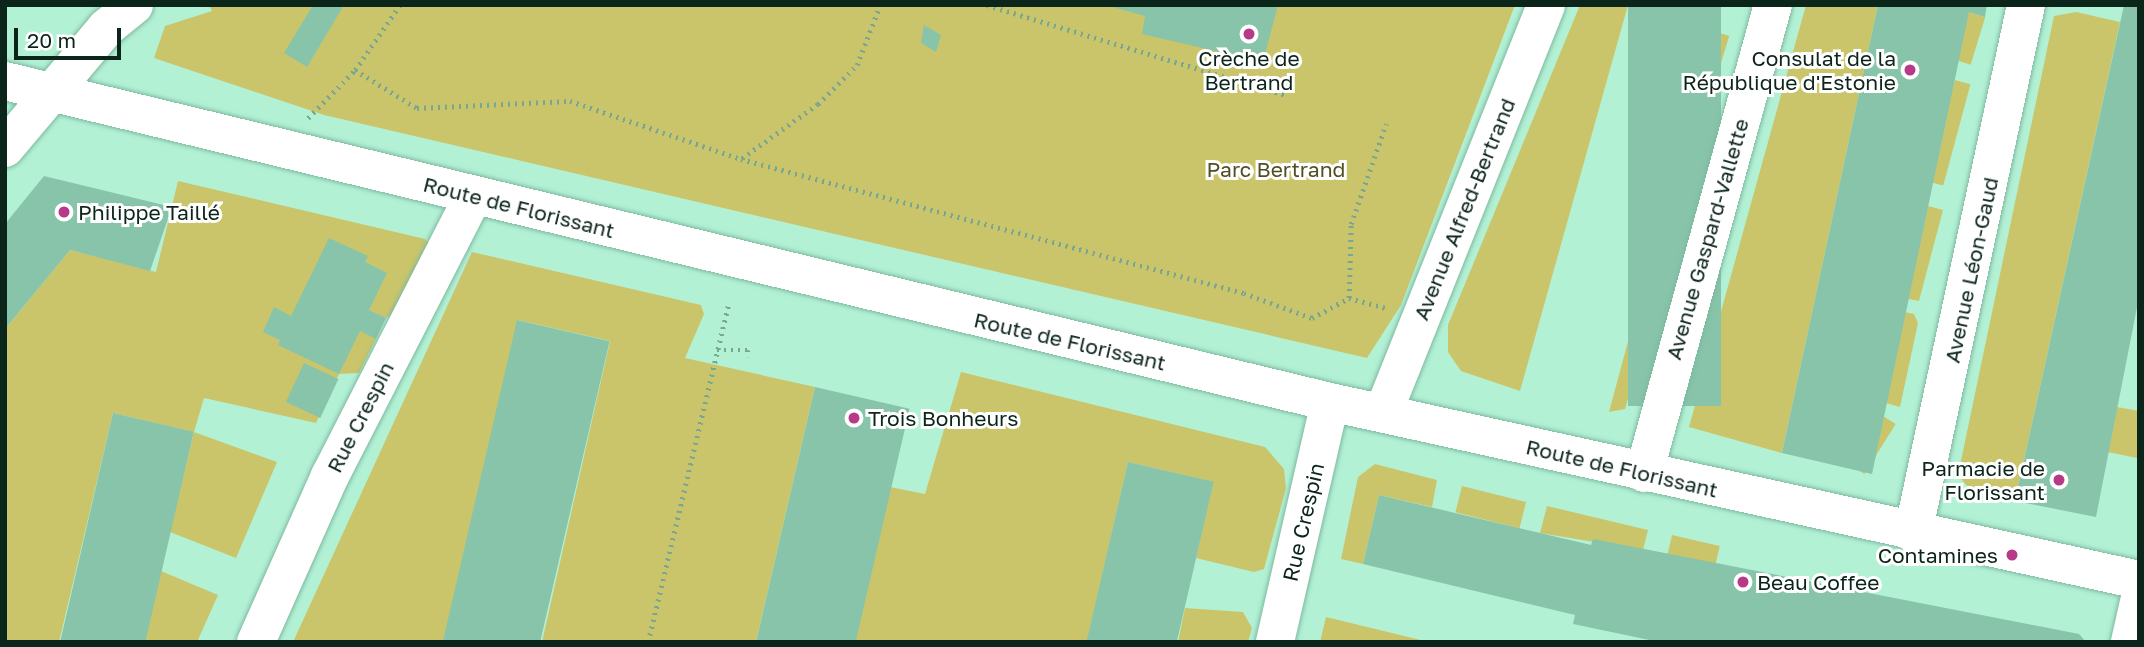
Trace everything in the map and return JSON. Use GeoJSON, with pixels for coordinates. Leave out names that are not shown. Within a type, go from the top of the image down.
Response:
{"type":"FeatureCollection","features":[{"type":"Feature","properties":{"kind":"street"},"geometry":{"type":"LineString","coordinates":[[5,148],[106,28],[134,5]]}},
{"type":"Feature","properties":{"kind":"street","name":"Avenue Alfred-Bertrand"},"geometry":{"type":"LineString","coordinates":[[1382,413],[1546,5]]}},
{"type":"Feature","properties":{"kind":"street","name":"Avenue Gaspard-Vallette"},"geometry":{"type":"LineString","coordinates":[[1643,473],[1773,5]]}},
{"type":"Feature","properties":{"kind":"street","name":"Avenue Léon-Gaud"},"geometry":{"type":"LineString","coordinates":[[1913,533],[2026,5]]}},
{"type":"Feature","properties":{"kind":"street","name":"Route de Florissant"},"geometry":{"type":"LineString","coordinates":[[5,81],[1330,402],[1913,533],[2139,580]]}},
{"type":"Feature","properties":{"kind":"street","name":"Rue Crespin"},"geometry":{"type":"LineString","coordinates":[[256,642],[330,477],[473,196]]}},
{"type":"Feature","properties":{"kind":"street","name":"Rue Crespin"},"geometry":{"type":"LineString","coordinates":[[1275,642],[1330,402]]}},
{"type":"Feature","properties":{"kind":"street"},"geometry":{"type":"LineString","coordinates":[[2130,642],[2139,602]]}},
{"type":"Feature","properties":{"kind":"path"},"geometry":{"type":"LineString","coordinates":[[308,118],[355,70],[400,5]]}},
{"type":"Feature","properties":{"kind":"path"},"geometry":{"type":"LineString","coordinates":[[741,159],[818,104],[857,65],[880,5]]}},
{"type":"Feature","properties":{"kind":"path"},"geometry":{"type":"LineString","coordinates":[[986,5],[1285,95]]}},
{"type":"Feature","properties":{"kind":"path"},"geometry":{"type":"LineString","coordinates":[[355,70],[417,108],[570,101],[741,159],[1244,293],[1312,318],[1349,298],[1400,312]]}},
{"type":"Feature","properties":{"kind":"path"},"geometry":{"type":"LineString","coordinates":[[1349,298],[1351,224],[1386,124]]}},
{"type":"Feature","properties":{"kind":"path"},"geometry":{"type":"LineString","coordinates":[[648,642],[727,305]]}},
{"type":"Feature","properties":{"kind":"path"},"geometry":{"type":"LineString","coordinates":[[717,350],[748,350],[747,357]]}},
{"type":"Feature","properties":{"kind":"green space","name":"Parc Bertrand"},"geometry":{"type":"Polygon","coordinates":[[[209,5],[1515,5],[1401,305],[1367,358],[324,115],[154,58],[165,26],[212,11],[209,5]]]}},
{"type":"Feature","properties":{"kind":"green space"},"geometry":{"type":"Polygon","coordinates":[[[1580,5],[1628,5],[1520,391],[1461,371],[1448,352],[1448,325],[1580,5]]]}},
{"type":"Feature","properties":{"kind":"green space"},"geometry":{"type":"Polygon","coordinates":[[[1806,5],[1878,5],[1782,453],[1689,427],[1806,5]]]}},
{"type":"Feature","properties":{"kind":"green space"},"geometry":{"type":"Polygon","coordinates":[[[1969,12],[1985,17],[1971,65],[1954,60],[1969,12]]]}},
{"type":"Feature","properties":{"kind":"green space"},"geometry":{"type":"Polygon","coordinates":[[[2076,12],[2120,22],[2015,501],[1972,492],[1958,475],[2054,16],[2076,12]]]}},
{"type":"Feature","properties":{"kind":"green space"},"geometry":{"type":"Polygon","coordinates":[[[1713,31],[1729,36],[1689,168],[1673,163],[1713,31]]]}},
{"type":"Feature","properties":{"kind":"green space"},"geometry":{"type":"Polygon","coordinates":[[[1955,80],[1970,84],[1943,186],[1928,181],[1955,80]]]}},
{"type":"Feature","properties":{"kind":"green space"},"geometry":{"type":"Polygon","coordinates":[[[178,181],[425,239],[432,247],[399,311],[386,318],[376,314],[376,339],[359,373],[339,374],[316,423],[204,398],[194,432],[113,413],[59,642],[5,642],[5,329],[70,250],[156,272],[178,181]]]}},
{"type":"Feature","properties":{"kind":"green space"},"geometry":{"type":"Polygon","coordinates":[[[1671,182],[1688,187],[1649,320],[1635,316],[1671,182]]]}},
{"type":"Feature","properties":{"kind":"green space"},"geometry":{"type":"Polygon","coordinates":[[[1928,206],[1943,210],[1919,301],[1908,299],[1928,206]]]}},
{"type":"Feature","properties":{"kind":"green space"},"geometry":{"type":"Polygon","coordinates":[[[472,252],[701,305],[704,314],[685,358],[815,387],[756,642],[542,642],[610,341],[518,320],[443,642],[293,642],[472,252]]]}},
{"type":"Feature","properties":{"kind":"green space"},"geometry":{"type":"Polygon","coordinates":[[[1905,312],[1914,314],[1918,323],[1900,407],[1886,403],[1905,312]]]}},
{"type":"Feature","properties":{"kind":"green space"},"geometry":{"type":"Polygon","coordinates":[[[1630,334],[1646,339],[1625,409],[1609,412],[1630,334]]]}},
{"type":"Feature","properties":{"kind":"green space"},"geometry":{"type":"Polygon","coordinates":[[[961,372],[1265,447],[1284,469],[1286,488],[1264,569],[1254,572],[1196,558],[1213,482],[1128,462],[1087,642],[853,642],[890,487],[925,494],[961,372]]]}},
{"type":"Feature","properties":{"kind":"green space"},"geometry":{"type":"Polygon","coordinates":[[[2117,407],[2139,411],[2137,458],[2108,452],[2117,407]]]}},
{"type":"Feature","properties":{"kind":"green space"},"geometry":{"type":"Polygon","coordinates":[[[1883,416],[1896,424],[1864,474],[1852,466],[1883,416]]]}},
{"type":"Feature","properties":{"kind":"green space"},"geometry":{"type":"Polygon","coordinates":[[[194,432],[277,462],[236,558],[170,532],[194,432]]]}},
{"type":"Feature","properties":{"kind":"green space"},"geometry":{"type":"Polygon","coordinates":[[[1375,464],[1437,480],[1432,507],[1379,495],[1363,564],[1341,559],[1358,477],[1375,464]]]}},
{"type":"Feature","properties":{"kind":"green space"},"geometry":{"type":"Polygon","coordinates":[[[1462,486],[1526,502],[1520,528],[1455,512],[1462,486]]]}},
{"type":"Feature","properties":{"kind":"green space"},"geometry":{"type":"Polygon","coordinates":[[[1547,506],[1648,530],[1643,550],[1540,533],[1547,506]]]}},
{"type":"Feature","properties":{"kind":"green space"},"geometry":{"type":"Polygon","coordinates":[[[1672,535],[1720,546],[1715,566],[1667,555],[1672,535]]]}},
{"type":"Feature","properties":{"kind":"green space"},"geometry":{"type":"Polygon","coordinates":[[[161,571],[218,595],[197,642],[143,642],[161,571]]]}},
{"type":"Feature","properties":{"kind":"green space"},"geometry":{"type":"Polygon","coordinates":[[[1185,608],[1243,612],[1252,628],[1248,642],[1178,642],[1185,608]]]}},
{"type":"Feature","properties":{"kind":"green space"},"geometry":{"type":"Polygon","coordinates":[[[1326,617],[1429,642],[1320,642],[1326,617]]]}},
{"type":"Feature","properties":{"kind":"building"},"geometry":{"type":"Polygon","coordinates":[[[313,5],[344,5],[307,67],[284,53],[313,5]]]}},
{"type":"Feature","properties":{"kind":"building"},"geometry":{"type":"Polygon","coordinates":[[[1105,5],[1278,5],[1263,62],[1142,34],[1145,16],[1105,5]]]}},
{"type":"Feature","properties":{"kind":"building"},"geometry":{"type":"Polygon","coordinates":[[[1628,5],[1721,5],[1721,406],[1628,406],[1628,5]]]}},
{"type":"Feature","properties":{"kind":"building"},"geometry":{"type":"Polygon","coordinates":[[[1878,5],[1987,5],[1985,17],[1969,12],[1872,474],[1782,453],[1878,5]]]}},
{"type":"Feature","properties":{"kind":"building"},"geometry":{"type":"Polygon","coordinates":[[[2124,5],[2139,5],[2139,297],[2096,517],[2015,501],[2124,5]]]}},
{"type":"Feature","properties":{"kind":"building"},"geometry":{"type":"Polygon","coordinates":[[[924,25],[941,35],[936,52],[921,43],[924,25]]]}},
{"type":"Feature","properties":{"kind":"building"},"geometry":{"type":"Polygon","coordinates":[[[44,176],[172,207],[150,271],[70,250],[5,329],[5,224],[44,176]]]}},
{"type":"Feature","properties":{"kind":"building"},"geometry":{"type":"Polygon","coordinates":[[[329,238],[368,256],[365,262],[387,273],[369,310],[386,318],[376,339],[360,331],[339,374],[278,345],[280,340],[263,332],[274,307],[291,316],[329,238]]]}},
{"type":"Feature","properties":{"kind":"building"},"geometry":{"type":"Polygon","coordinates":[[[517,320],[610,341],[540,642],[443,642],[517,320]]]}},
{"type":"Feature","properties":{"kind":"building"},"geometry":{"type":"Polygon","coordinates":[[[304,363],[338,379],[320,418],[286,402],[304,363]]]}},
{"type":"Feature","properties":{"kind":"building"},"geometry":{"type":"Polygon","coordinates":[[[815,387],[910,409],[856,642],[756,642],[815,387]]]}},
{"type":"Feature","properties":{"kind":"building"},"geometry":{"type":"Polygon","coordinates":[[[113,413],[194,432],[145,642],[60,642],[113,413]]]}},
{"type":"Feature","properties":{"kind":"building"},"geometry":{"type":"Polygon","coordinates":[[[1128,462],[1214,482],[1177,642],[1086,642],[1128,462]]]}},
{"type":"Feature","properties":{"kind":"building"},"geometry":{"type":"Polygon","coordinates":[[[1379,495],[1591,545],[1593,539],[2079,634],[2086,642],[1659,642],[1573,624],[1575,615],[1363,564],[1379,495]]]}},
{"type":"Feature","properties":{"kind":"place","name":"Crèche de Bertrand"},"geometry":{"type":"Point","coordinates":[1249,34]}},
{"type":"Feature","properties":{"kind":"place","name":"Consulat de la République d'Estonie"},"geometry":{"type":"Point","coordinates":[1910,70]}},
{"type":"Feature","properties":{"kind":"place","name":"Philippe Taillé"},"geometry":{"type":"Point","coordinates":[64,212]}},
{"type":"Feature","properties":{"kind":"place","name":"Trois Bonheurs"},"geometry":{"type":"Point","coordinates":[854,418]}},
{"type":"Feature","properties":{"kind":"place","name":"Parmacie de Florissant"},"geometry":{"type":"Point","coordinates":[2059,480]}},
{"type":"Feature","properties":{"kind":"place","name":"Contamines"},"geometry":{"type":"Point","coordinates":[2012,555]}},
{"type":"Feature","properties":{"kind":"place","name":"Beau Coffee"},"geometry":{"type":"Point","coordinates":[1743,582]}}]}
